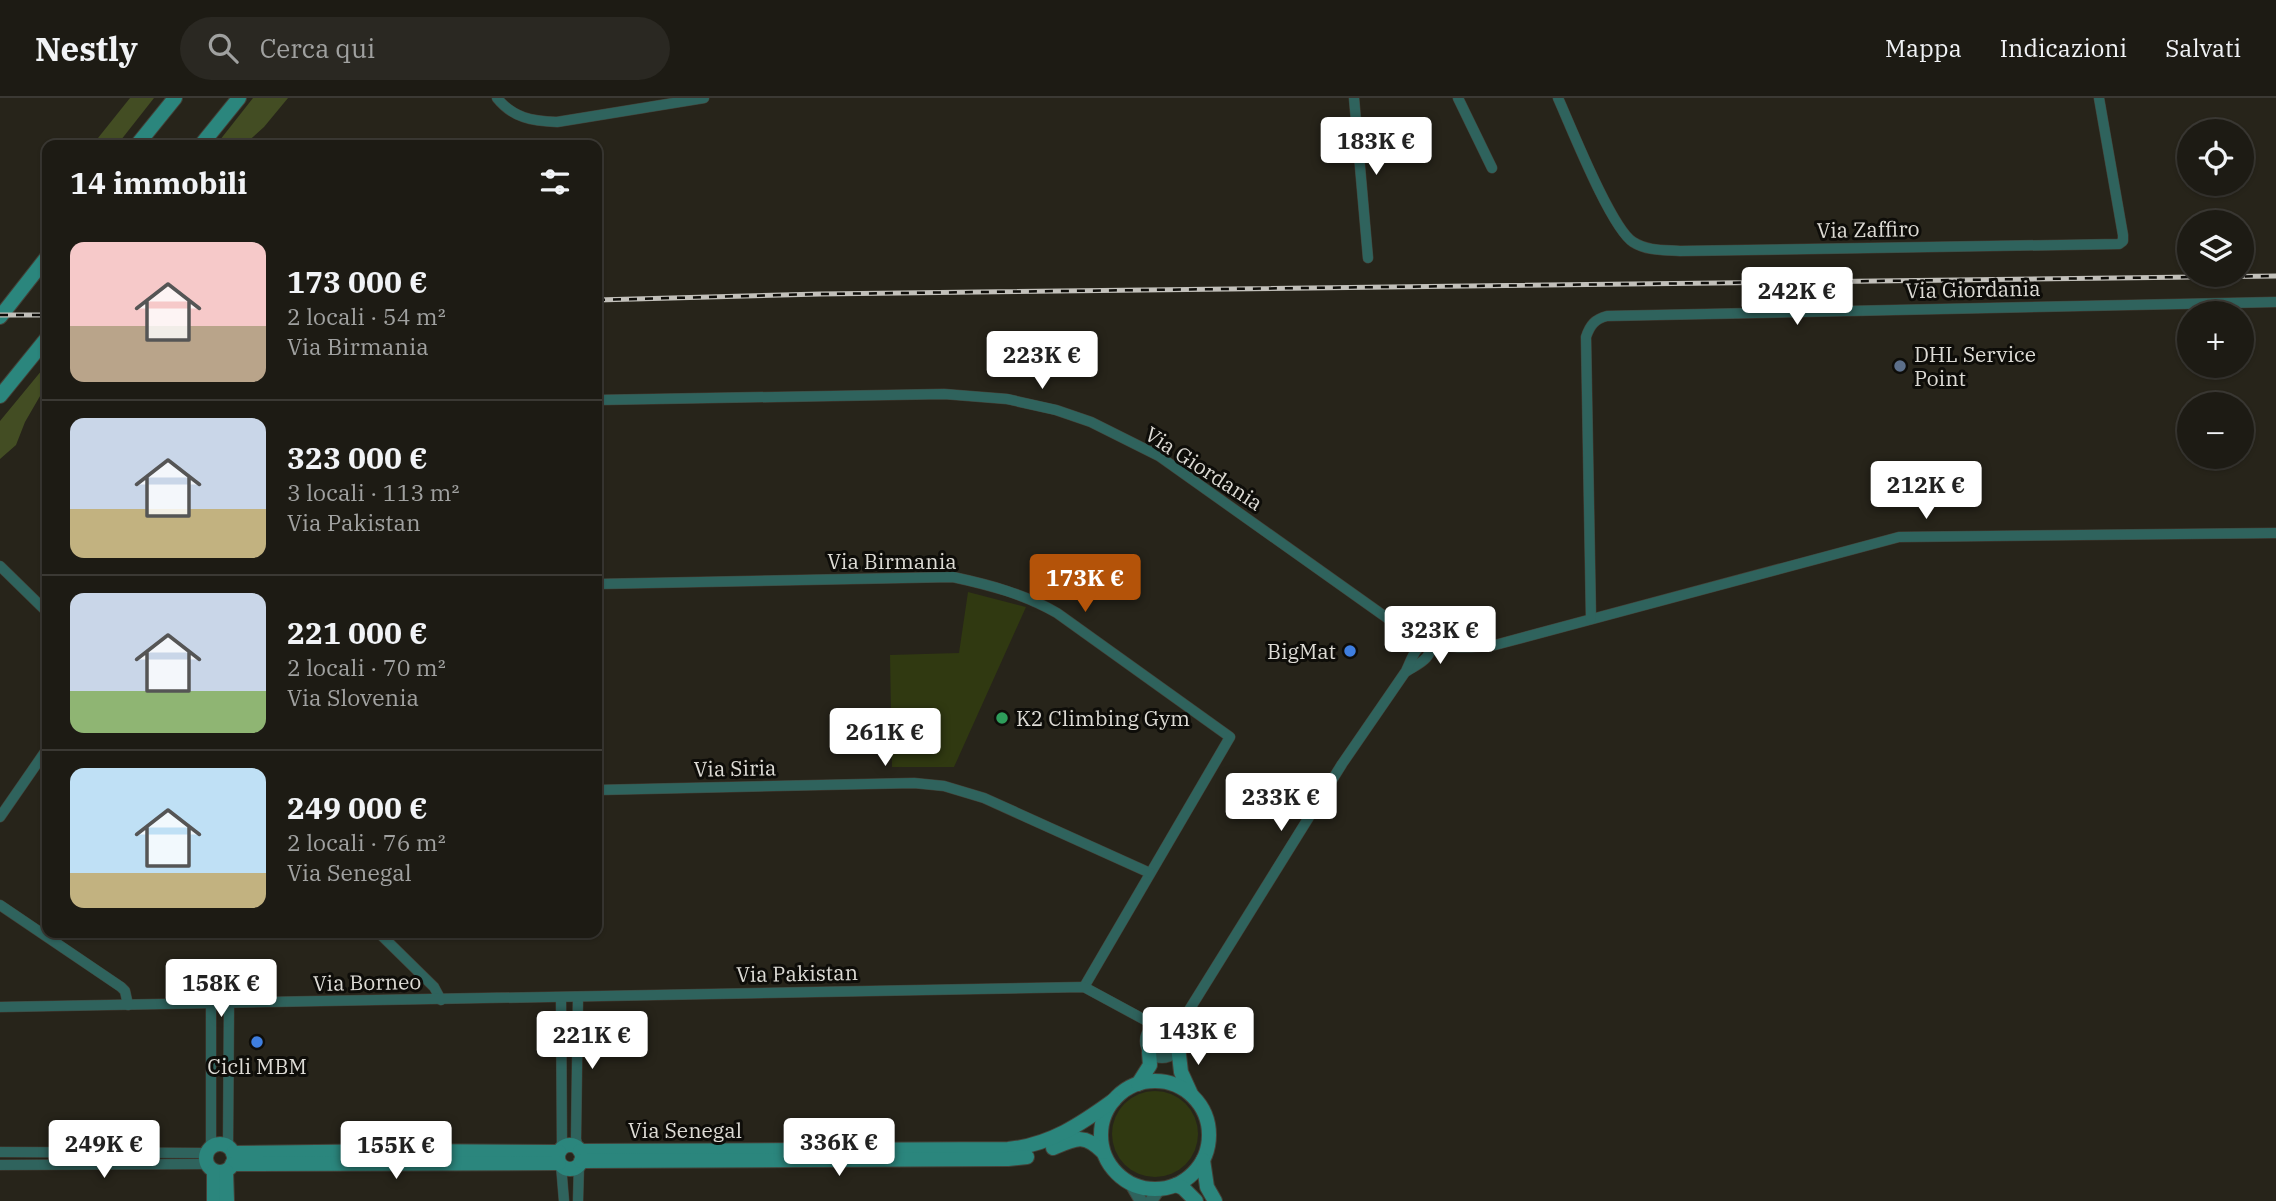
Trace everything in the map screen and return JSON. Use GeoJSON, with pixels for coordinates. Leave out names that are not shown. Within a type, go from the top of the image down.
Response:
{"type":"FeatureCollection","features":[{"type":"Feature","properties":{"kind":"main road"},"geometry":{"type":"LineString","coordinates":[[141,140],[175,98]]}},
{"type":"Feature","properties":{"kind":"main road"},"geometry":{"type":"LineString","coordinates":[[205,140],[239,98]]}},
{"type":"Feature","properties":{"kind":"main road"},"geometry":{"type":"LineString","coordinates":[[0,317],[42,263]]}},
{"type":"Feature","properties":{"kind":"main road"},"geometry":{"type":"LineString","coordinates":[[0,396],[42,344]]}},
{"type":"Feature","properties":{"kind":"main road"},"geometry":{"type":"LineString","coordinates":[[1178,1043],[1181,1072],[1200,1107],[1208,1129],[1203,1160],[1187,1179],[1155,1195],[1132,1184],[1114,1171],[1103,1152],[1102,1125],[1114,1100],[1123,1092],[1149,1081],[1171,1084],[1192,1095]]}},
{"type":"Feature","properties":{"kind":"main road"},"geometry":{"type":"LineString","coordinates":[[1138,1084],[1150,1065],[1149,1052]]}},
{"type":"Feature","properties":{"kind":"main road","name":"Via Senegal"},"geometry":{"type":"LineString","coordinates":[[579,1157],[1026,1148],[1052,1139],[1114,1100]]}},
{"type":"Feature","properties":{"kind":"main road","name":"Via Senegal"},"geometry":{"type":"LineString","coordinates":[[579,1157],[1008,1159],[1027,1157],[1081,1138],[1095,1144],[1103,1152]]}},
{"type":"Feature","properties":{"kind":"main road"},"geometry":{"type":"LineString","coordinates":[[568,1146],[579,1157],[570,1169],[560,1157],[568,1146]]}},
{"type":"Feature","properties":{"kind":"main road"},"geometry":{"type":"LineString","coordinates":[[220,1159],[560,1157]]}},
{"type":"Feature","properties":{"kind":"main road"},"geometry":{"type":"LineString","coordinates":[[214,1201],[220,1159]]}},
{"type":"Feature","properties":{"kind":"main road"},"geometry":{"type":"LineString","coordinates":[[220,1159],[227,1201]]}},
{"type":"Feature","properties":{"kind":"main road"},"geometry":{"type":"LineString","coordinates":[[1203,1160],[1207,1187],[1215,1201]]}},
{"type":"Feature","properties":{"kind":"main road"},"geometry":{"type":"LineString","coordinates":[[1176,1185],[1196,1201]]}},
{"type":"Feature","properties":{"kind":"street"},"geometry":{"type":"LineString","coordinates":[[497,98],[503,106],[519,116],[556,122],[704,98]]}},
{"type":"Feature","properties":{"kind":"street"},"geometry":{"type":"LineString","coordinates":[[1354,98],[1368,258]]}},
{"type":"Feature","properties":{"kind":"street"},"geometry":{"type":"LineString","coordinates":[[1458,98],[1492,168]]}},
{"type":"Feature","properties":{"kind":"street","name":"Via Zaffiro"},"geometry":{"type":"LineString","coordinates":[[1558,98],[1618,226],[1635,243],[1657,250],[1680,251],[2119,244],[2123,235],[2099,98]]}},
{"type":"Feature","properties":{"kind":"street","name":"Via Giordania"},"geometry":{"type":"LineString","coordinates":[[1591,619],[1586,337],[1588,329],[1599,318],[1634,315],[2276,302]]}},
{"type":"Feature","properties":{"kind":"street"},"geometry":{"type":"LineString","coordinates":[[0,404],[14,380]]}},
{"type":"Feature","properties":{"kind":"street","name":"Via Giordania"},"geometry":{"type":"LineString","coordinates":[[602,400],[944,394],[1007,399],[1056,410],[1091,422],[1159,456],[1411,635],[1448,647],[1495,645],[1899,537],[2276,533]]}},
{"type":"Feature","properties":{"kind":"street"},"geometry":{"type":"LineString","coordinates":[[0,566],[42,607]]}},
{"type":"Feature","properties":{"kind":"street","name":"Via Birmania"},"geometry":{"type":"LineString","coordinates":[[602,584],[953,578],[989,584],[1032,598],[1057,613],[1230,737],[1084,987]]}},
{"type":"Feature","properties":{"kind":"street"},"geometry":{"type":"LineString","coordinates":[[1411,635],[1415,653]]}},
{"type":"Feature","properties":{"kind":"street"},"geometry":{"type":"LineString","coordinates":[[1145,1020],[1148,1032],[1145,1042],[1149,1052],[1158,1058],[1168,1057],[1178,1043],[1180,1027],[1186,1015],[1342,764],[1406,671],[1415,653],[1422,644],[1430,642],[1429,656]]}},
{"type":"Feature","properties":{"kind":"street"},"geometry":{"type":"LineString","coordinates":[[1406,671],[1437,649],[1448,647]]}},
{"type":"Feature","properties":{"kind":"street"},"geometry":{"type":"LineString","coordinates":[[2,810],[42,756]]}},
{"type":"Feature","properties":{"kind":"street","name":"Via Siria"},"geometry":{"type":"LineString","coordinates":[[602,790],[915,783],[944,786],[984,798],[1150,873]]}},
{"type":"Feature","properties":{"kind":"street"},"geometry":{"type":"LineString","coordinates":[[0,905],[42,933]]}},
{"type":"Feature","properties":{"kind":"street"},"geometry":{"type":"LineString","coordinates":[[49,938],[121,987],[125,991],[128,1005]]}},
{"type":"Feature","properties":{"kind":"street"},"geometry":{"type":"LineString","coordinates":[[384,938],[433,987],[441,1000]]}},
{"type":"Feature","properties":{"kind":"street","name":"Via Pakistan"},"geometry":{"type":"LineString","coordinates":[[441,1000],[1084,987],[1145,1020],[1174,1030],[1178,1043]]}},
{"type":"Feature","properties":{"kind":"street"},"geometry":{"type":"LineString","coordinates":[[578,997],[578,1201]]}},
{"type":"Feature","properties":{"kind":"street"},"geometry":{"type":"LineString","coordinates":[[561,998],[560,1157],[564,1201]]}},
{"type":"Feature","properties":{"kind":"street","name":"Via Borneo"},"geometry":{"type":"LineString","coordinates":[[0,1007],[441,1000]]}},
{"type":"Feature","properties":{"kind":"street"},"geometry":{"type":"LineString","coordinates":[[211,1004],[220,1159]]}},
{"type":"Feature","properties":{"kind":"street"},"geometry":{"type":"LineString","coordinates":[[220,1159],[229,1004]]}},
{"type":"Feature","properties":{"kind":"street"},"geometry":{"type":"LineString","coordinates":[[1148,1032],[1186,1015]]}},
{"type":"Feature","properties":{"kind":"street"},"geometry":{"type":"LineString","coordinates":[[0,1152],[220,1159]]}},
{"type":"Feature","properties":{"kind":"street"},"geometry":{"type":"LineString","coordinates":[[0,1165],[220,1159]]}},
{"type":"Feature","properties":{"kind":"street"},"geometry":{"type":"LineString","coordinates":[[1132,1184],[1141,1201]]}},
{"type":"Feature","properties":{"kind":"green space"},"geometry":{"type":"Polygon","coordinates":[[[130,98],[154,98],[121,140],[96,140],[130,98]]]}},
{"type":"Feature","properties":{"kind":"green space"},"geometry":{"type":"Polygon","coordinates":[[[253,98],[288,98],[250,140],[220,140],[253,98]]]}},
{"type":"Feature","properties":{"kind":"green space"},"geometry":{"type":"Polygon","coordinates":[[[42,370],[42,393],[25,422],[16,445],[0,459],[0,421],[42,370]]]}},
{"type":"Feature","properties":{"kind":"green space"},"geometry":{"type":"Polygon","coordinates":[[[968,592],[1026,607],[954,767],[892,767],[890,655],[959,653],[968,592]]]}},
{"type":"Feature","properties":{"kind":"green space"},"geometry":{"type":"Polygon","coordinates":[[[1155,1091],[1179,1098],[1191,1110],[1198,1134],[1191,1158],[1179,1170],[1155,1177],[1131,1170],[1119,1158],[1112,1134],[1119,1110],[1131,1098],[1155,1091]]]}},
{"type":"Feature","properties":{"kind":"railway"},"geometry":{"type":"LineString","coordinates":[[602,300],[820,294],[2276,276]]}},
{"type":"Feature","properties":{"kind":"railway"},"geometry":{"type":"LineString","coordinates":[[0,315],[42,315]]}},
{"type":"Feature","properties":{"kind":"place","name":"DHL Service Point"},"geometry":{"type":"Point","coordinates":[1900,366]}},
{"type":"Feature","properties":{"kind":"place","name":"BigMat"},"geometry":{"type":"Point","coordinates":[1350,651]}},
{"type":"Feature","properties":{"kind":"place","name":"K2 Climbing Gym"},"geometry":{"type":"Point","coordinates":[1002,718]}},
{"type":"Feature","properties":{"kind":"place","name":"Cicli MBM"},"geometry":{"type":"Point","coordinates":[257,1042]}}]}
